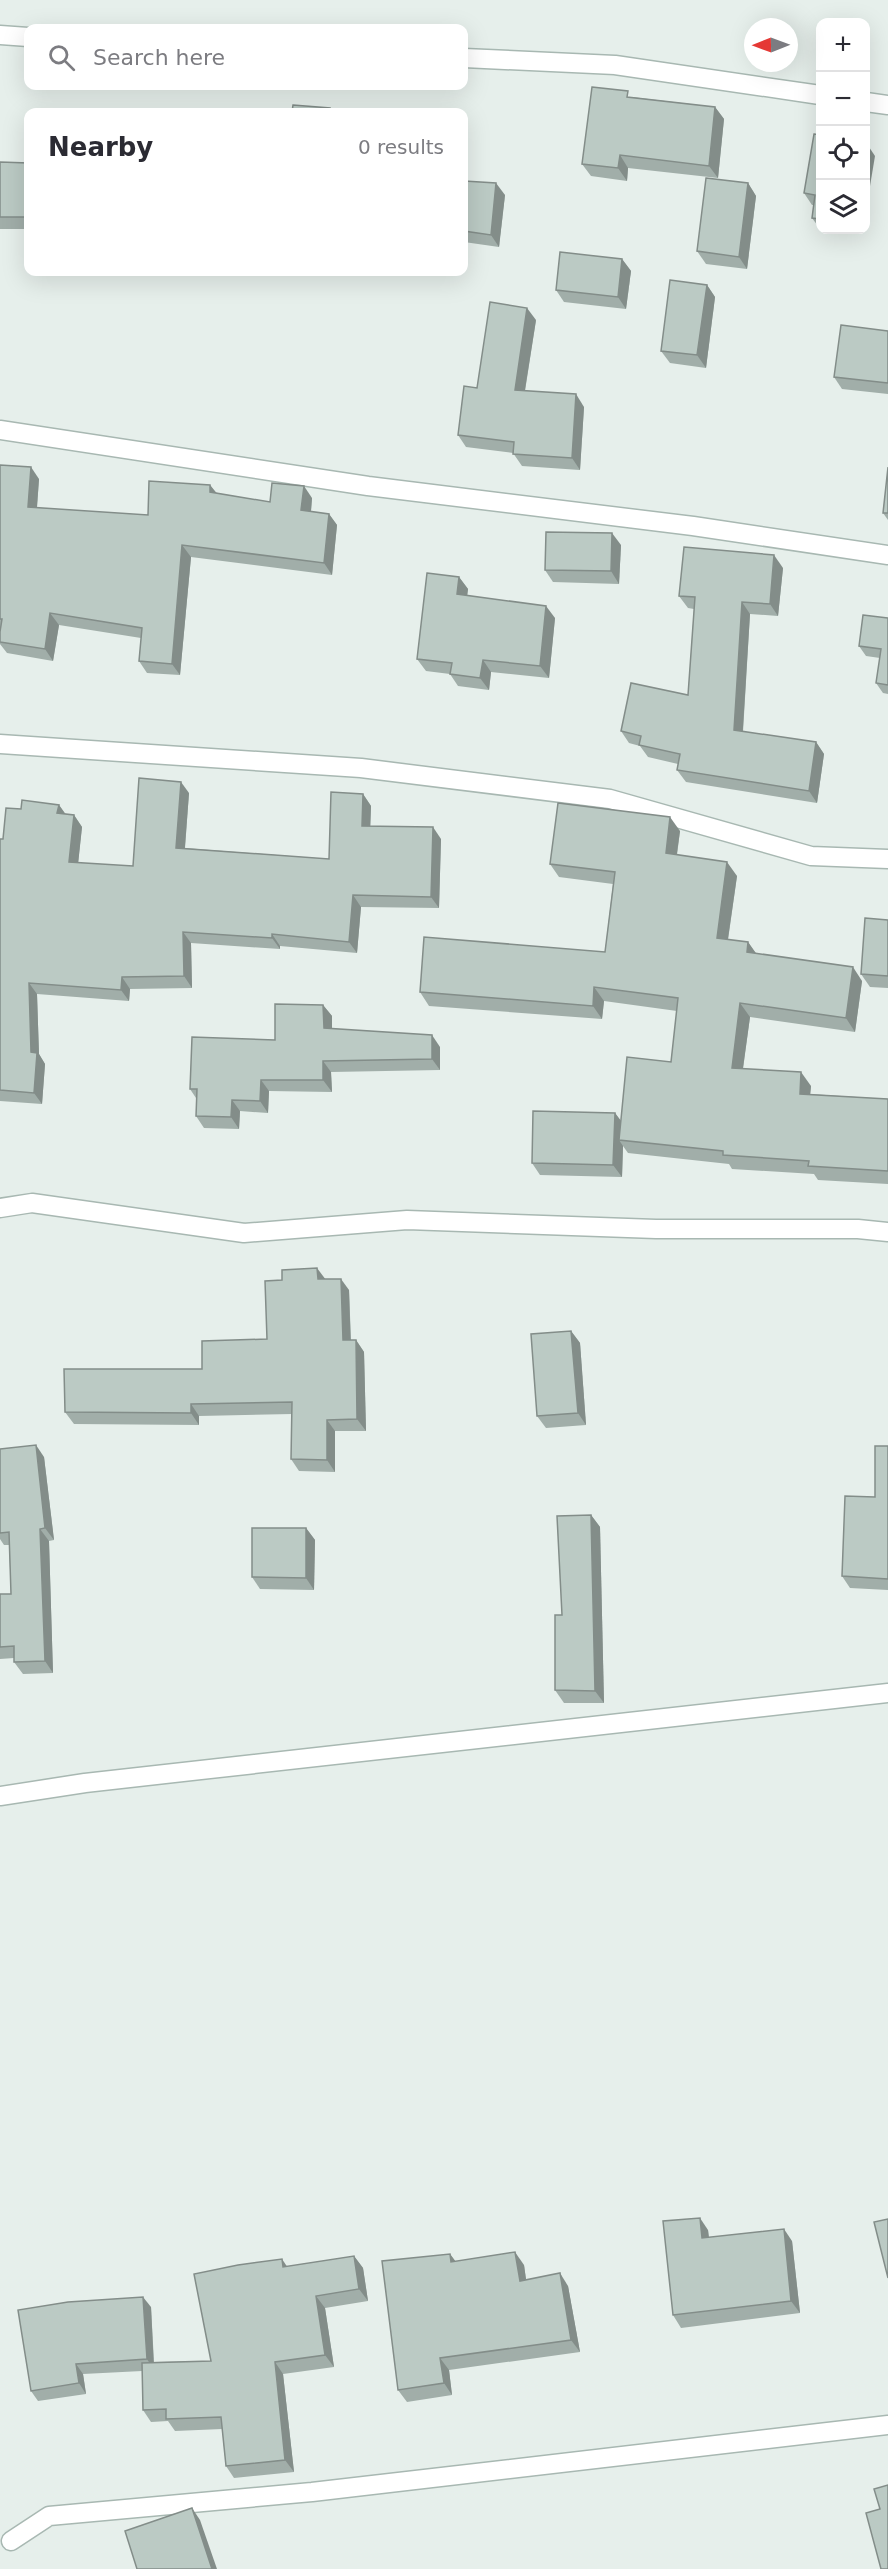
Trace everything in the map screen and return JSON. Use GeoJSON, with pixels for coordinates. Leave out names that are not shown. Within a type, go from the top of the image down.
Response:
{"type":"FeatureCollection","features":[{"type":"Feature","properties":{"kind":"street"},"geometry":{"type":"LineString","coordinates":[[0,35],[24,37]]}},
{"type":"Feature","properties":{"kind":"street"},"geometry":{"type":"LineString","coordinates":[[468,58],[615,65],[816,94]]}},
{"type":"Feature","properties":{"kind":"street"},"geometry":{"type":"LineString","coordinates":[[870,103],[888,105]]}},
{"type":"Feature","properties":{"kind":"street"},"geometry":{"type":"LineString","coordinates":[[0,430],[368,486],[693,526],[888,555]]}},
{"type":"Feature","properties":{"kind":"street"},"geometry":{"type":"LineString","coordinates":[[0,744],[361,768],[610,799],[811,856],[888,859]]}},
{"type":"Feature","properties":{"kind":"street"},"geometry":{"type":"LineString","coordinates":[[0,1208],[32,1203],[244,1233],[407,1220],[656,1229],[858,1229],[888,1232]]}},
{"type":"Feature","properties":{"kind":"street"},"geometry":{"type":"LineString","coordinates":[[0,1796],[85,1783],[888,1693]]}},
{"type":"Feature","properties":{"kind":"street"},"geometry":{"type":"LineString","coordinates":[[11,2541],[49,2516],[312,2492],[888,2425]]}},
{"type":"Feature","properties":{"kind":"building"},"geometry":{"type":"Polygon","coordinates":[[[592,87],[628,91],[627,97],[715,107],[709,166],[620,155],[618,168],[582,164],[592,87]]]}},
{"type":"Feature","properties":{"kind":"building"},"geometry":{"type":"Polygon","coordinates":[[[293,105],[330,108],[293,108],[293,105]]]}},
{"type":"Feature","properties":{"kind":"building"},"geometry":{"type":"Polygon","coordinates":[[[814,134],[816,134],[816,218],[812,218],[815,195],[804,193],[814,134]]]}},
{"type":"Feature","properties":{"kind":"building"},"geometry":{"type":"Polygon","coordinates":[[[0,162],[24,163],[24,217],[0,217],[0,162]]]}},
{"type":"Feature","properties":{"kind":"building"},"geometry":{"type":"Polygon","coordinates":[[[706,178],[748,183],[739,257],[697,251],[706,178]]]}},
{"type":"Feature","properties":{"kind":"building"},"geometry":{"type":"Polygon","coordinates":[[[468,181],[496,183],[491,235],[468,232],[468,181]]]}},
{"type":"Feature","properties":{"kind":"building"},"geometry":{"type":"Polygon","coordinates":[[[560,252],[622,259],[618,297],[556,290],[560,252]]]}},
{"type":"Feature","properties":{"kind":"building"},"geometry":{"type":"Polygon","coordinates":[[[670,280],[707,285],[697,355],[661,351],[670,280]]]}},
{"type":"Feature","properties":{"kind":"building"},"geometry":{"type":"Polygon","coordinates":[[[490,302],[527,308],[515,390],[576,394],[572,458],[513,454],[514,442],[458,435],[464,386],[477,388],[490,302]]]}},
{"type":"Feature","properties":{"kind":"building"},"geometry":{"type":"Polygon","coordinates":[[[841,325],[888,331],[888,383],[834,377],[841,325]]]}},
{"type":"Feature","properties":{"kind":"building"},"geometry":{"type":"Polygon","coordinates":[[[0,465],[31,467],[28,507],[148,515],[149,481],[210,485],[210,492],[270,502],[272,483],[304,486],[301,510],[329,514],[324,563],[182,545],[172,664],[139,661],[142,628],[50,613],[45,649],[0,642],[2,619],[0,619],[0,465]]]}},
{"type":"Feature","properties":{"kind":"building"},"geometry":{"type":"Polygon","coordinates":[[[888,467],[888,513],[883,513],[888,467]]]}},
{"type":"Feature","properties":{"kind":"building"},"geometry":{"type":"Polygon","coordinates":[[[546,532],[612,533],[611,571],[545,570],[546,532]]]}},
{"type":"Feature","properties":{"kind":"building"},"geometry":{"type":"Polygon","coordinates":[[[684,547],[774,555],[770,604],[742,602],[734,730],[816,742],[809,791],[677,770],[680,754],[639,745],[641,736],[621,731],[631,683],[688,695],[695,597],[679,596],[684,547]]]}},
{"type":"Feature","properties":{"kind":"building"},"geometry":{"type":"Polygon","coordinates":[[[427,573],[459,577],[457,594],[546,606],[540,666],[483,660],[480,678],[450,674],[452,663],[417,659],[427,573]]]}},
{"type":"Feature","properties":{"kind":"building"},"geometry":{"type":"Polygon","coordinates":[[[863,615],[888,618],[888,685],[876,683],[881,649],[859,646],[863,615]]]}},
{"type":"Feature","properties":{"kind":"building"},"geometry":{"type":"Polygon","coordinates":[[[139,778],[181,782],[176,848],[329,859],[331,792],[363,794],[362,826],[433,827],[431,897],[353,895],[349,942],[272,934],[272,938],[183,932],[184,976],[122,977],[121,990],[29,983],[31,1052],[37,1053],[34,1093],[0,1090],[0,839],[3,839],[6,808],[21,809],[22,800],[59,805],[57,813],[74,815],[69,862],[133,866],[139,778]]]}},
{"type":"Feature","properties":{"kind":"building"},"geometry":{"type":"Polygon","coordinates":[[[558,803],[670,817],[666,853],[727,862],[717,938],[748,942],[747,952],[853,967],[846,1018],[740,1003],[732,1068],[801,1072],[800,1094],[888,1099],[888,1171],[808,1166],[809,1161],[723,1155],[723,1151],[619,1140],[627,1057],[671,1062],[678,998],[594,987],[593,1006],[420,992],[424,937],[605,952],[615,872],[550,864],[558,803]]]}},
{"type":"Feature","properties":{"kind":"building"},"geometry":{"type":"Polygon","coordinates":[[[865,918],[888,920],[888,976],[861,974],[865,918]]]}},
{"type":"Feature","properties":{"kind":"building"},"geometry":{"type":"Polygon","coordinates":[[[275,1004],[323,1005],[324,1028],[432,1035],[432,1059],[323,1061],[323,1080],[261,1080],[260,1101],[232,1100],[231,1117],[196,1116],[197,1089],[190,1089],[192,1037],[275,1040],[275,1004]]]}},
{"type":"Feature","properties":{"kind":"building"},"geometry":{"type":"Polygon","coordinates":[[[533,1111],[615,1113],[613,1165],[532,1163],[533,1111]]]}},
{"type":"Feature","properties":{"kind":"building"},"geometry":{"type":"Polygon","coordinates":[[[317,1268],[318,1279],[341,1279],[343,1340],[356,1340],[357,1419],[327,1420],[327,1460],[291,1459],[292,1402],[191,1404],[191,1413],[65,1412],[64,1369],[202,1369],[202,1341],[267,1339],[265,1281],[282,1280],[282,1270],[317,1268]]]}},
{"type":"Feature","properties":{"kind":"building"},"geometry":{"type":"Polygon","coordinates":[[[571,1331],[578,1413],[537,1416],[531,1334],[571,1331]]]}},
{"type":"Feature","properties":{"kind":"building"},"geometry":{"type":"Polygon","coordinates":[[[36,1445],[45,1528],[40,1529],[45,1661],[14,1662],[14,1646],[0,1647],[0,1594],[11,1594],[9,1532],[0,1533],[0,1449],[36,1445]]]}},
{"type":"Feature","properties":{"kind":"building"},"geometry":{"type":"Polygon","coordinates":[[[875,1446],[888,1446],[888,1579],[842,1576],[845,1496],[875,1497],[875,1446]]]}},
{"type":"Feature","properties":{"kind":"building"},"geometry":{"type":"Polygon","coordinates":[[[591,1515],[595,1691],[555,1690],[555,1615],[562,1615],[557,1516],[591,1515]]]}},
{"type":"Feature","properties":{"kind":"building"},"geometry":{"type":"Polygon","coordinates":[[[252,1528],[306,1528],[306,1578],[252,1577],[252,1528]]]}},
{"type":"Feature","properties":{"kind":"building"},"geometry":{"type":"Polygon","coordinates":[[[700,2218],[702,2238],[784,2229],[791,2301],[673,2315],[663,2221],[700,2218]]]}},
{"type":"Feature","properties":{"kind":"building"},"geometry":{"type":"Polygon","coordinates":[[[888,2219],[888,2278],[874,2222],[888,2219]]]}},
{"type":"Feature","properties":{"kind":"building"},"geometry":{"type":"Polygon","coordinates":[[[515,2252],[520,2281],[560,2273],[571,2340],[440,2358],[444,2383],[398,2390],[382,2261],[450,2254],[451,2262],[515,2252]]]}},
{"type":"Feature","properties":{"kind":"building"},"geometry":{"type":"Polygon","coordinates":[[[354,2256],[359,2289],[316,2296],[325,2355],[275,2362],[285,2460],[226,2466],[221,2417],[166,2419],[166,2409],[143,2410],[142,2363],[211,2361],[194,2274],[282,2259],[283,2267],[354,2256]]]}},
{"type":"Feature","properties":{"kind":"building"},"geometry":{"type":"Polygon","coordinates":[[[143,2297],[147,2359],[76,2364],[79,2383],[31,2391],[18,2310],[68,2302],[143,2297]]]}},
{"type":"Feature","properties":{"kind":"building"},"geometry":{"type":"Polygon","coordinates":[[[888,2485],[888,2569],[881,2569],[866,2513],[880,2509],[874,2489],[888,2485]]]}},
{"type":"Feature","properties":{"kind":"building"},"geometry":{"type":"Polygon","coordinates":[[[192,2508],[212,2569],[137,2569],[125,2531],[192,2508]]]}}]}
